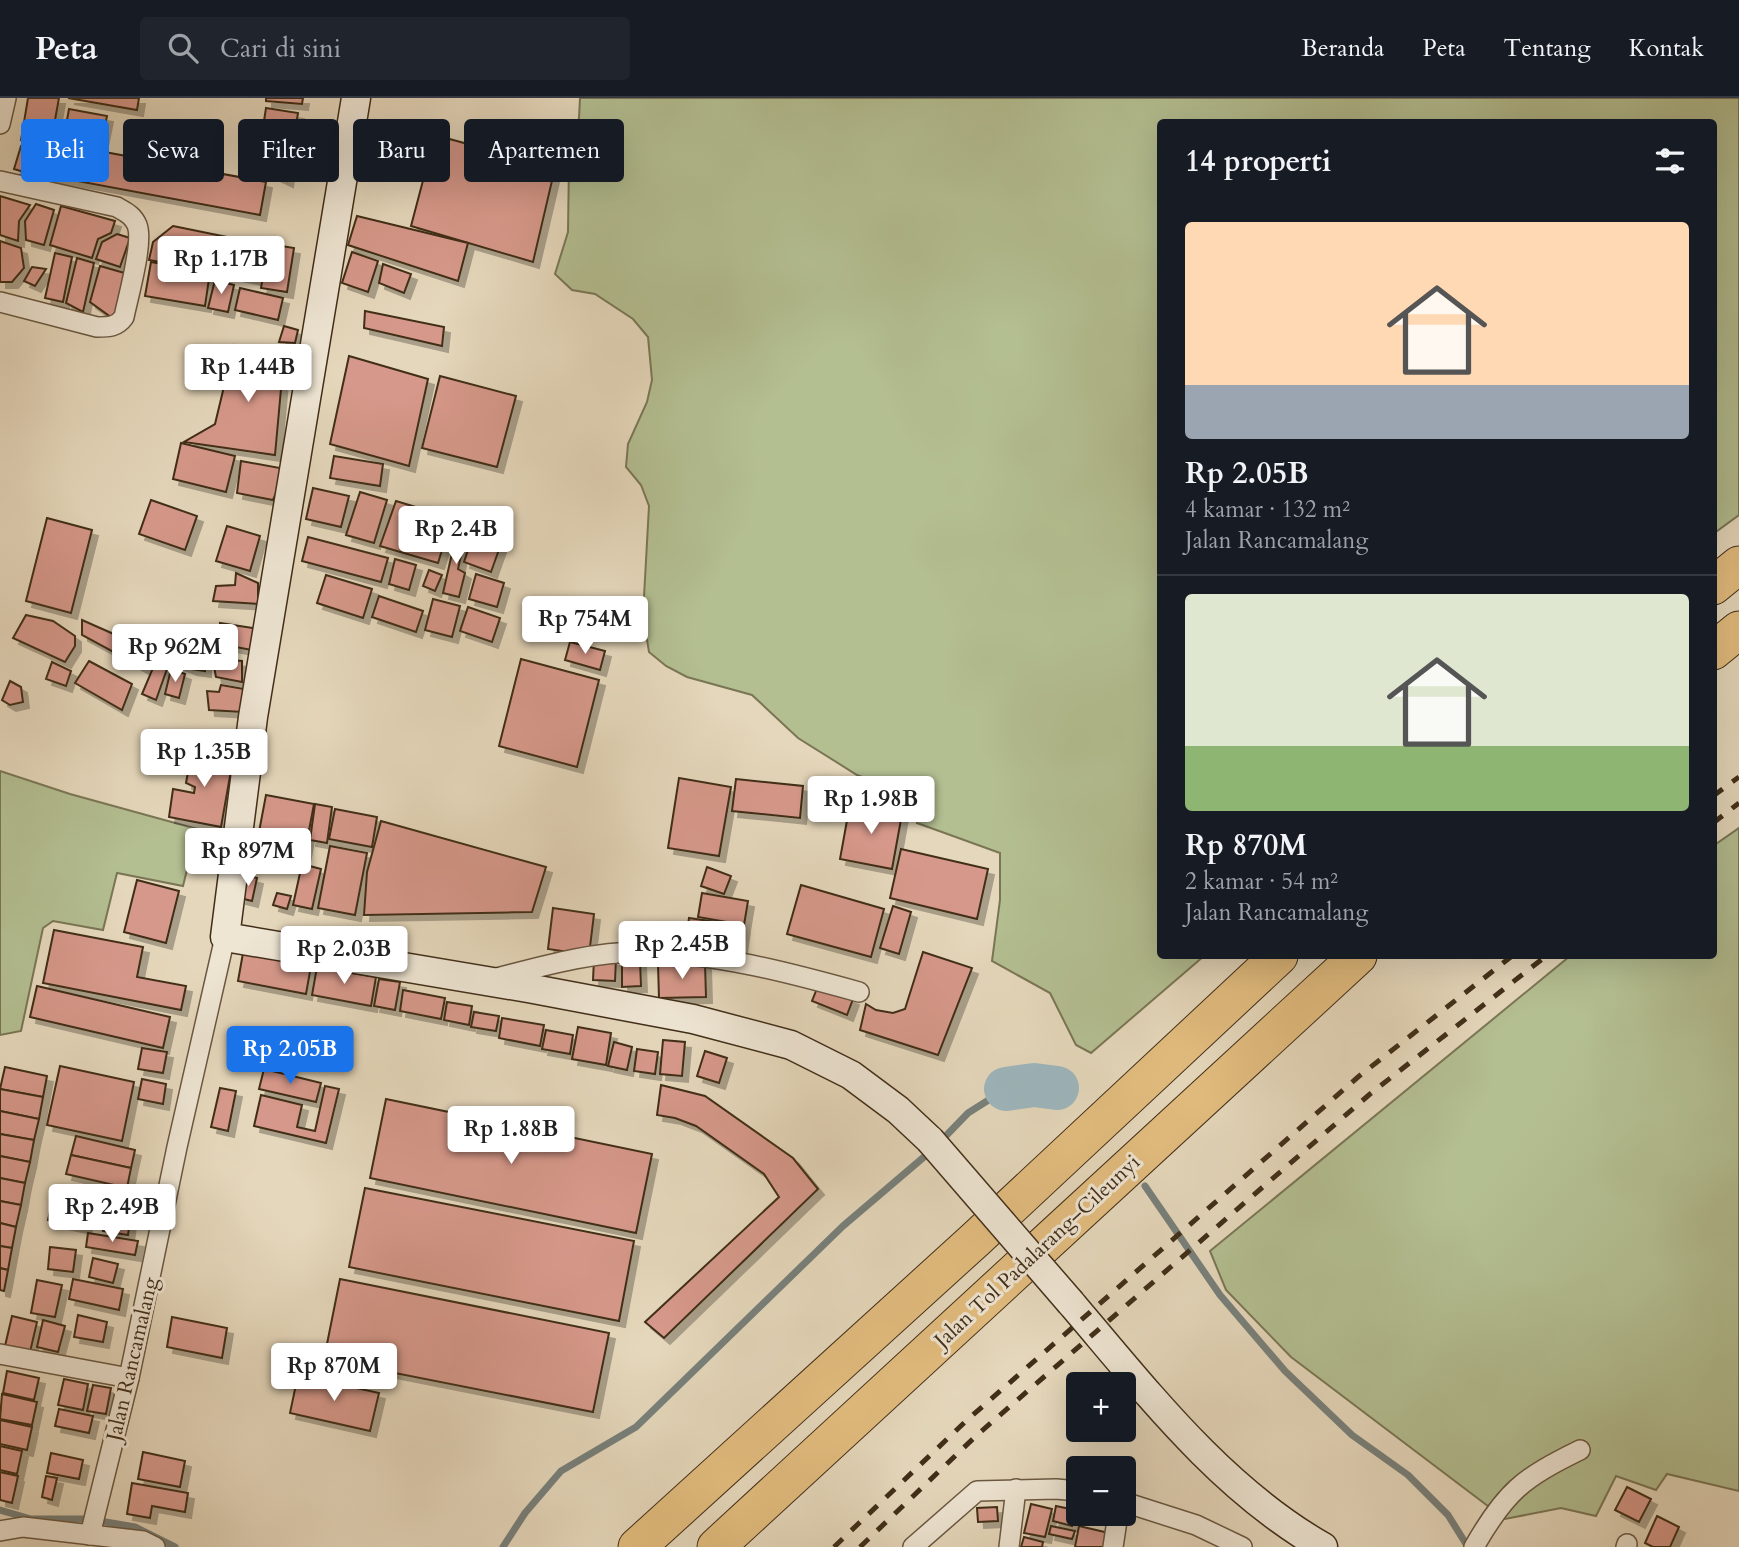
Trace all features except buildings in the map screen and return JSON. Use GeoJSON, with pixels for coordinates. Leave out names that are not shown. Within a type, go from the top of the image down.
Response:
{"type":"FeatureCollection","features":[{"type":"Feature","properties":{"kind":"highway"},"geometry":{"type":"LineString","coordinates":[[1717,583],[1739,565]]}},
{"type":"Feature","properties":{"kind":"highway"},"geometry":{"type":"LineString","coordinates":[[1717,648],[1739,631]]}},
{"type":"Feature","properties":{"kind":"highway"},"geometry":{"type":"LineString","coordinates":[[637,1547],[976,1238],[1276,959]]}},
{"type":"Feature","properties":{"kind":"highway","name":"Jalan Tol Padalarang–Cileunyi"},"geometry":{"type":"LineString","coordinates":[[716,1547],[1355,959]]}},
{"type":"Feature","properties":{"kind":"street","name":"Jalan Rancamalang"},"geometry":{"type":"LineString","coordinates":[[91,1532],[129,1378],[177,1147],[225,937],[253,717],[356,98]]}},
{"type":"Feature","properties":{"kind":"street"},"geometry":{"type":"LineString","coordinates":[[0,181],[117,207],[130,214],[137,223],[140,237],[124,317],[119,324],[97,327],[0,302]]}},
{"type":"Feature","properties":{"kind":"street"},"geometry":{"type":"LineString","coordinates":[[225,937],[486,980],[693,1019],[791,1045],[851,1075],[898,1110],[930,1140],[1198,1448],[1241,1489],[1293,1529],[1323,1547]]}},
{"type":"Feature","properties":{"kind":"street"},"geometry":{"type":"LineString","coordinates":[[486,980],[545,965],[638,952],[717,958],[771,968],[859,992]]}},
{"type":"Feature","properties":{"kind":"street"},"geometry":{"type":"LineString","coordinates":[[0,1354],[129,1378]]}},
{"type":"Feature","properties":{"kind":"street"},"geometry":{"type":"LineString","coordinates":[[1474,1547],[1498,1507],[1519,1485],[1537,1472],[1580,1450]]}},
{"type":"Feature","properties":{"kind":"street"},"geometry":{"type":"LineString","coordinates":[[1009,1547],[1016,1489]]}},
{"type":"Feature","properties":{"kind":"street"},"geometry":{"type":"LineString","coordinates":[[913,1547],[977,1491],[1066,1490]]}},
{"type":"Feature","properties":{"kind":"street"},"geometry":{"type":"LineString","coordinates":[[1136,1507],[1196,1525],[1242,1547]]}},
{"type":"Feature","properties":{"kind":"street"},"geometry":{"type":"LineString","coordinates":[[1112,1547],[1116,1526]]}},
{"type":"Feature","properties":{"kind":"street"},"geometry":{"type":"LineString","coordinates":[[0,1531],[23,1527],[91,1532],[143,1541],[155,1547]]}},
{"type":"Feature","properties":{"kind":"green space"},"geometry":{"type":"Polygon","coordinates":[[[580,98],[1739,98],[1739,515],[1717,531],[1717,119],[1157,119],[1157,959],[1201,959],[1091,1053],[1076,1045],[1050,993],[992,961],[1000,900],[1000,853],[917,823],[922,790],[879,783],[857,775],[798,738],[752,695],[687,677],[666,666],[649,652],[643,615],[649,506],[641,485],[626,467],[628,444],[647,402],[652,380],[648,337],[633,319],[595,294],[572,290],[555,274],[568,232],[569,182],[624,182],[624,119],[579,119],[580,98]]]}},
{"type":"Feature","properties":{"kind":"green space"},"geometry":{"type":"Polygon","coordinates":[[[0,771],[70,794],[197,829],[183,886],[117,873],[103,930],[53,921],[43,928],[21,1031],[0,1035],[0,771]]]}},
{"type":"Feature","properties":{"kind":"green space"},"geometry":{"type":"Polygon","coordinates":[[[1739,828],[1739,1491],[1667,1474],[1656,1490],[1616,1476],[1596,1516],[1561,1508],[1505,1519],[1291,1357],[1226,1290],[1210,1251],[1566,959],[1717,959],[1717,843],[1739,828]]]}},
{"type":"Feature","properties":{"kind":"waterway"},"geometry":{"type":"LineString","coordinates":[[1006,1089],[1034,1085],[1057,1088]]}},
{"type":"Feature","properties":{"kind":"waterway"},"geometry":{"type":"LineString","coordinates":[[939,1143],[968,1113],[1006,1089]]}},
{"type":"Feature","properties":{"kind":"waterway"},"geometry":{"type":"LineString","coordinates":[[503,1547],[525,1513],[561,1471],[636,1427],[843,1226],[931,1151]]}},
{"type":"Feature","properties":{"kind":"waterway"},"geometry":{"type":"LineString","coordinates":[[1145,1186],[1220,1295],[1285,1371],[1352,1435],[1408,1475],[1448,1515],[1468,1547]]}},
{"type":"Feature","properties":{"kind":"waterway"},"geometry":{"type":"LineString","coordinates":[[0,1510],[31,1519],[88,1519],[135,1527],[175,1547]]}},
{"type":"Feature","properties":{"kind":"railway"},"geometry":{"type":"LineString","coordinates":[[1717,793],[1739,777]]}},
{"type":"Feature","properties":{"kind":"railway"},"geometry":{"type":"LineString","coordinates":[[1717,820],[1739,803]]}},
{"type":"Feature","properties":{"kind":"railway"},"geometry":{"type":"LineString","coordinates":[[834,1547],[966,1421],[1358,1077],[1508,959]]}},
{"type":"Feature","properties":{"kind":"railway"},"geometry":{"type":"LineString","coordinates":[[860,1547],[977,1435],[1370,1094],[1542,959]]}}]}
